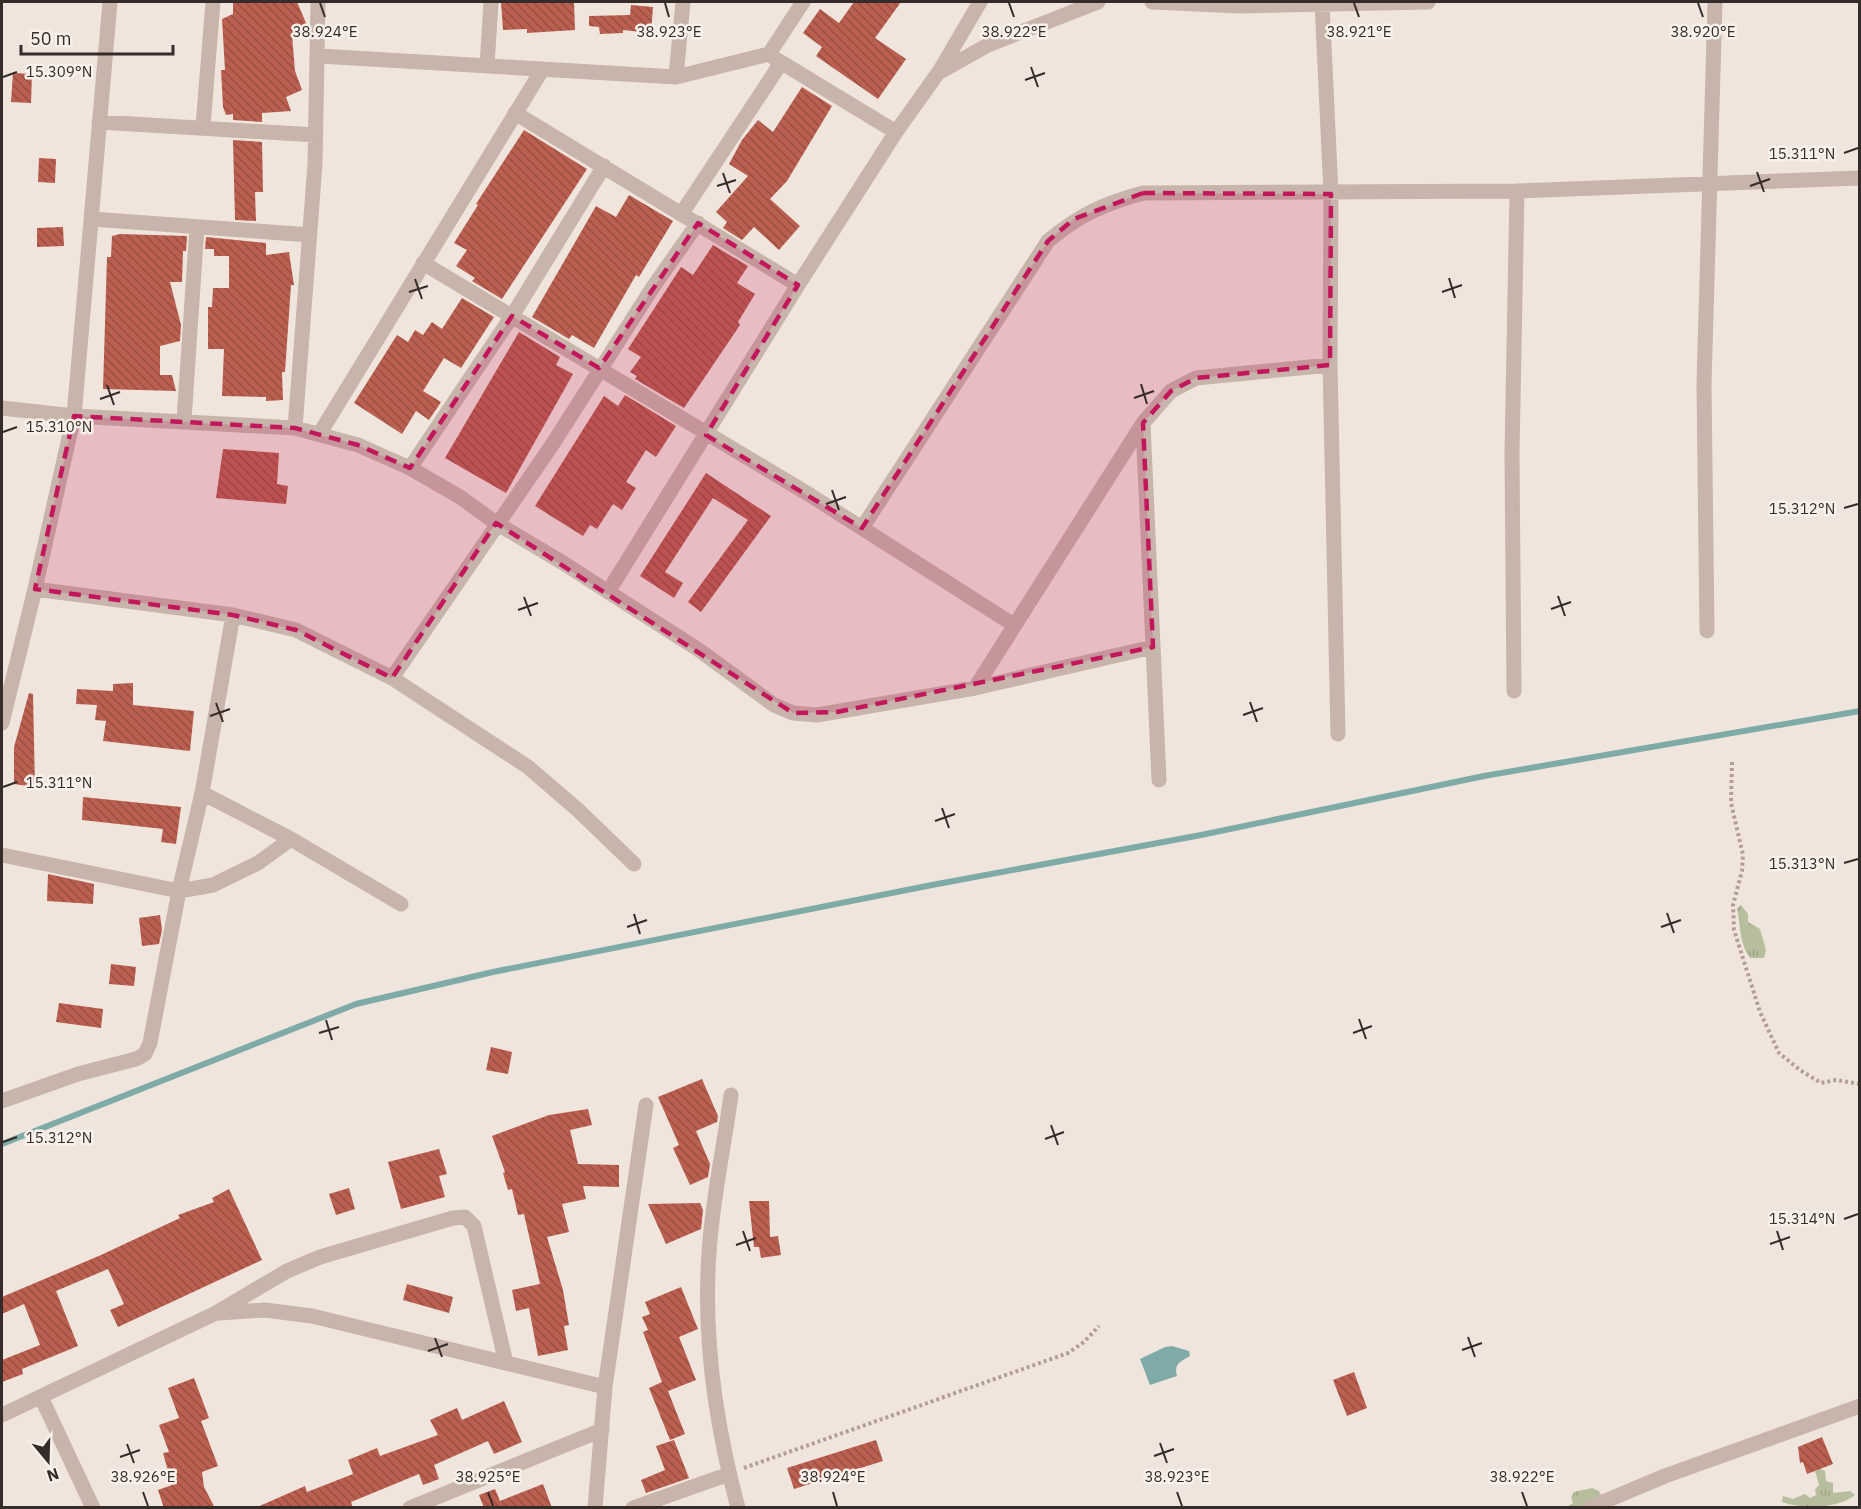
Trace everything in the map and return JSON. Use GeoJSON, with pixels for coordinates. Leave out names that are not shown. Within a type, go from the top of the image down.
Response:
{"type":"FeatureCollection","features":[{"type":"Feature","properties":{"kind":"street"},"geometry":{"type":"LineString","coordinates":[[2,723],[74,416],[110,2]]}},
{"type":"Feature","properties":{"kind":"street"},"geometry":{"type":"LineString","coordinates":[[203,126],[213,2]]}},
{"type":"Feature","properties":{"kind":"street"},"geometry":{"type":"LineString","coordinates":[[295,428],[316,135],[319,56],[318,2]]}},
{"type":"Feature","properties":{"kind":"street"},"geometry":{"type":"LineString","coordinates":[[487,66],[491,2]]}},
{"type":"Feature","properties":{"kind":"street"},"geometry":{"type":"LineString","coordinates":[[676,77],[683,2]]}},
{"type":"Feature","properties":{"kind":"street"},"geometry":{"type":"LineString","coordinates":[[682,213],[775,58],[803,2]]}},
{"type":"Feature","properties":{"kind":"street"},"geometry":{"type":"LineString","coordinates":[[608,592],[798,285],[896,132],[938,74],[980,2]]}},
{"type":"Feature","properties":{"kind":"street"},"geometry":{"type":"LineString","coordinates":[[938,74],[988,45],[1098,2]]}},
{"type":"Feature","properties":{"kind":"street"},"geometry":{"type":"LineString","coordinates":[[1152,2],[1322,4],[1426,2]]}},
{"type":"Feature","properties":{"kind":"street"},"geometry":{"type":"LineString","coordinates":[[1707,631],[1704,384],[1715,2]]}},
{"type":"Feature","properties":{"kind":"street"},"geometry":{"type":"LineString","coordinates":[[1322,4],[1331,194],[1330,365],[1338,734]]}},
{"type":"Feature","properties":{"kind":"street"},"geometry":{"type":"LineString","coordinates":[[319,56],[676,77],[775,58],[896,132]]}},
{"type":"Feature","properties":{"kind":"street"},"geometry":{"type":"LineString","coordinates":[[320,433],[542,70]]}},
{"type":"Feature","properties":{"kind":"street"},"geometry":{"type":"LineString","coordinates":[[515,113],[798,285]]}},
{"type":"Feature","properties":{"kind":"street"},"geometry":{"type":"LineString","coordinates":[[99,122],[203,126],[316,135]]}},
{"type":"Feature","properties":{"kind":"street"},"geometry":{"type":"LineString","coordinates":[[410,468],[512,316],[604,166]]}},
{"type":"Feature","properties":{"kind":"street"},"geometry":{"type":"LineString","coordinates":[[862,528],[1048,242],[1074,219],[1109,202],[1143,193],[1331,194],[1517,191],[1860,178]]}},
{"type":"Feature","properties":{"kind":"street"},"geometry":{"type":"LineString","coordinates":[[1514,691],[1512,453],[1517,191]]}},
{"type":"Feature","properties":{"kind":"street"},"geometry":{"type":"LineString","coordinates":[[92,219],[310,236]]}},
{"type":"Feature","properties":{"kind":"street"},"geometry":{"type":"LineString","coordinates":[[392,678],[552,444],[599,368],[698,223]]}},
{"type":"Feature","properties":{"kind":"street"},"geometry":{"type":"LineString","coordinates":[[184,420],[197,227]]}},
{"type":"Feature","properties":{"kind":"street"},"geometry":{"type":"LineString","coordinates":[[423,263],[862,528],[1014,625]]}},
{"type":"Feature","properties":{"kind":"street"},"geometry":{"type":"LineString","coordinates":[[975,688],[1143,423],[1172,391],[1196,378],[1330,365]]}},
{"type":"Feature","properties":{"kind":"street"},"geometry":{"type":"LineString","coordinates":[[2,408],[74,416],[184,420],[295,428],[320,433],[410,468],[460,497],[496,523],[699,650],[774,705],[793,713],[817,715],[975,688],[1153,646]]}},
{"type":"Feature","properties":{"kind":"street"},"geometry":{"type":"LineString","coordinates":[[1143,423],[1159,780]]}},
{"type":"Feature","properties":{"kind":"street"},"geometry":{"type":"LineString","coordinates":[[35,589],[232,615],[296,630],[392,678],[528,767],[578,810],[634,864]]}},
{"type":"Feature","properties":{"kind":"street"},"geometry":{"type":"LineString","coordinates":[[2,1101],[78,1074],[136,1059],[145,1054],[150,1043],[179,891],[202,793],[232,615]]}},
{"type":"Feature","properties":{"kind":"street"},"geometry":{"type":"LineString","coordinates":[[202,793],[291,839],[401,904]]}},
{"type":"Feature","properties":{"kind":"street"},"geometry":{"type":"LineString","coordinates":[[2,855],[179,891],[213,885],[258,863],[291,839]]}},
{"type":"Feature","properties":{"kind":"street"},"geometry":{"type":"LineString","coordinates":[[731,1095],[709,1253],[708,1312],[717,1412],[738,1508]]}},
{"type":"Feature","properties":{"kind":"street"},"geometry":{"type":"LineString","coordinates":[[595,1508],[605,1387],[646,1105]]}},
{"type":"Feature","properties":{"kind":"street"},"geometry":{"type":"LineString","coordinates":[[2,1415],[216,1313],[287,1271],[320,1257],[453,1218],[465,1217],[474,1226],[506,1363]]}},
{"type":"Feature","properties":{"kind":"street"},"geometry":{"type":"LineString","coordinates":[[216,1313],[266,1310],[312,1316],[605,1387]]}},
{"type":"Feature","properties":{"kind":"street"},"geometry":{"type":"LineString","coordinates":[[41,1397],[93,1508]]}},
{"type":"Feature","properties":{"kind":"street"},"geometry":{"type":"LineString","coordinates":[[1589,1508],[1665,1476],[1860,1406]]}},
{"type":"Feature","properties":{"kind":"street"},"geometry":{"type":"LineString","coordinates":[[410,1508],[602,1430]]}},
{"type":"Feature","properties":{"kind":"street"},"geometry":{"type":"LineString","coordinates":[[633,1508],[729,1474]]}},
{"type":"Feature","properties":{"kind":"path"},"geometry":{"type":"LineString","coordinates":[[1732,762],[1731,803],[1743,855],[1742,871],[1733,905],[1734,930],[1760,1012],[1779,1053],[1800,1070],[1821,1083],[1836,1080],[1860,1084]]}},
{"type":"Feature","properties":{"kind":"path"},"geometry":{"type":"LineString","coordinates":[[729,1474],[1068,1353],[1084,1342],[1099,1326]]}},
{"type":"Feature","properties":{"kind":"highlighted area"},"geometry":{"type":"Polygon","coordinates":[[[1143,193],[1331,194],[1330,365],[1196,378],[1171,391],[1143,423],[1153,647],[837,712],[793,713],[496,523],[392,678],[296,630],[233,615],[35,589],[74,416],[295,428],[358,445],[410,468],[512,316],[599,368],[698,223],[798,285],[706,435],[862,528],[1048,241],[1074,219],[1143,193]]]}},
{"type":"Feature","properties":{"kind":"green space"},"geometry":{"type":"Polygon","coordinates":[[[1741,905],[1748,914],[1748,922],[1760,929],[1766,950],[1764,958],[1750,958],[1746,952],[1737,909],[1741,905]]]}},
{"type":"Feature","properties":{"kind":"green space"},"geometry":{"type":"Polygon","coordinates":[[[1820,1469],[1825,1471],[1826,1481],[1833,1483],[1833,1493],[1850,1491],[1855,1495],[1839,1503],[1810,1507],[1782,1502],[1783,1496],[1793,1499],[1805,1494],[1810,1498],[1816,1495],[1815,1489],[1819,1485],[1815,1471],[1820,1469]]]}},
{"type":"Feature","properties":{"kind":"green space"},"geometry":{"type":"Polygon","coordinates":[[[1592,1488],[1599,1491],[1601,1495],[1595,1497],[1590,1507],[1565,1508],[1573,1503],[1571,1497],[1574,1492],[1592,1488]]]}},
{"type":"Feature","properties":{"kind":"water"},"geometry":{"type":"Polygon","coordinates":[[[1172,1346],[1189,1351],[1190,1356],[1177,1366],[1177,1376],[1150,1385],[1140,1359],[1172,1346]]]}},
{"type":"Feature","properties":{"kind":"building"},"geometry":{"type":"Polygon","coordinates":[[[233,2],[297,2],[306,23],[306,34],[292,35],[295,71],[302,90],[286,97],[291,111],[262,113],[262,122],[233,120],[233,114],[226,115],[223,107],[221,70],[225,70],[222,19],[233,14],[233,2]]]}},
{"type":"Feature","properties":{"kind":"building"},"geometry":{"type":"Polygon","coordinates":[[[501,2],[574,2],[575,30],[527,33],[527,29],[503,30],[501,2]]]}},
{"type":"Feature","properties":{"kind":"building"},"geometry":{"type":"Polygon","coordinates":[[[854,2],[901,2],[875,38],[906,59],[878,99],[816,56],[822,47],[803,33],[820,9],[839,23],[854,2]]]}},
{"type":"Feature","properties":{"kind":"building"},"geometry":{"type":"Polygon","coordinates":[[[631,5],[653,7],[651,33],[623,30],[623,33],[600,34],[599,27],[589,26],[589,16],[630,15],[631,5]]]}},
{"type":"Feature","properties":{"kind":"building"},"geometry":{"type":"Polygon","coordinates":[[[13,73],[32,74],[31,103],[11,102],[13,73]]]}},
{"type":"Feature","properties":{"kind":"building"},"geometry":{"type":"Polygon","coordinates":[[[802,87],[832,106],[787,181],[770,199],[800,226],[779,250],[754,227],[742,240],[723,228],[727,222],[716,212],[748,176],[729,164],[742,140],[758,120],[773,132],[802,87]]]}},
{"type":"Feature","properties":{"kind":"building"},"geometry":{"type":"Polygon","coordinates":[[[524,130],[587,169],[502,299],[472,281],[475,278],[456,266],[467,250],[454,243],[478,205],[476,204],[524,130]]]}},
{"type":"Feature","properties":{"kind":"building"},"geometry":{"type":"Polygon","coordinates":[[[233,140],[262,142],[263,192],[255,192],[256,221],[235,220],[233,140]]]}},
{"type":"Feature","properties":{"kind":"building"},"geometry":{"type":"Polygon","coordinates":[[[39,158],[56,159],[55,183],[38,182],[39,158]]]}},
{"type":"Feature","properties":{"kind":"building"},"geometry":{"type":"Polygon","coordinates":[[[629,195],[673,221],[639,277],[636,275],[594,348],[572,335],[569,339],[532,317],[596,206],[616,217],[629,195]]]}},
{"type":"Feature","properties":{"kind":"building"},"geometry":{"type":"Polygon","coordinates":[[[63,227],[64,246],[37,247],[37,228],[63,227]]]}},
{"type":"Feature","properties":{"kind":"building"},"geometry":{"type":"Polygon","coordinates":[[[120,234],[187,236],[186,251],[183,251],[182,282],[170,282],[181,325],[180,341],[160,346],[160,375],[172,375],[176,391],[103,389],[107,257],[111,257],[112,236],[120,234]]]}},
{"type":"Feature","properties":{"kind":"building"},"geometry":{"type":"Polygon","coordinates":[[[206,237],[266,243],[266,255],[289,252],[294,285],[291,285],[285,372],[282,372],[283,400],[266,401],[266,397],[222,396],[224,349],[208,349],[208,307],[212,307],[213,288],[229,288],[229,256],[214,256],[214,249],[205,249],[206,237]]]}},
{"type":"Feature","properties":{"kind":"building"},"geometry":{"type":"Polygon","coordinates":[[[713,245],[748,266],[737,283],[755,294],[738,322],[740,325],[684,408],[635,379],[637,376],[630,372],[641,357],[628,349],[681,267],[693,275],[713,245]]]}},
{"type":"Feature","properties":{"kind":"building"},"geometry":{"type":"Polygon","coordinates":[[[462,298],[494,317],[461,368],[444,358],[423,391],[441,402],[429,420],[416,411],[402,434],[354,403],[397,335],[408,342],[415,330],[423,335],[432,322],[442,329],[462,298]]]}},
{"type":"Feature","properties":{"kind":"building"},"geometry":{"type":"Polygon","coordinates":[[[519,332],[560,357],[556,365],[573,374],[506,493],[445,458],[519,332]]]}},
{"type":"Feature","properties":{"kind":"building"},"geometry":{"type":"Polygon","coordinates":[[[625,395],[676,426],[656,457],[646,450],[626,482],[636,488],[622,510],[613,504],[597,529],[590,525],[583,536],[535,506],[604,396],[618,406],[625,395]]]}},
{"type":"Feature","properties":{"kind":"building"},"geometry":{"type":"Polygon","coordinates":[[[223,449],[279,453],[277,484],[288,486],[286,504],[216,498],[223,449]]]}},
{"type":"Feature","properties":{"kind":"building"},"geometry":{"type":"Polygon","coordinates":[[[706,473],[771,516],[701,612],[688,602],[748,520],[713,498],[665,572],[683,583],[674,598],[640,576],[706,473]]]}},
{"type":"Feature","properties":{"kind":"building"},"geometry":{"type":"Polygon","coordinates":[[[133,683],[133,705],[194,711],[190,751],[103,741],[106,721],[95,720],[97,705],[76,704],[77,689],[113,691],[113,684],[133,683]]]}},
{"type":"Feature","properties":{"kind":"building"},"geometry":{"type":"Polygon","coordinates":[[[29,693],[33,694],[35,787],[14,784],[14,747],[29,693]]]}},
{"type":"Feature","properties":{"kind":"building"},"geometry":{"type":"Polygon","coordinates":[[[83,797],[181,807],[176,844],[161,842],[163,829],[82,820],[83,797]]]}},
{"type":"Feature","properties":{"kind":"building"},"geometry":{"type":"Polygon","coordinates":[[[48,874],[94,884],[93,904],[47,901],[48,874]]]}},
{"type":"Feature","properties":{"kind":"building"},"geometry":{"type":"Polygon","coordinates":[[[160,915],[162,930],[159,944],[142,946],[139,918],[160,915]]]}},
{"type":"Feature","properties":{"kind":"building"},"geometry":{"type":"Polygon","coordinates":[[[111,964],[136,967],[134,986],[109,984],[111,964]]]}},
{"type":"Feature","properties":{"kind":"building"},"geometry":{"type":"Polygon","coordinates":[[[59,1003],[103,1009],[101,1028],[56,1022],[59,1003]]]}},
{"type":"Feature","properties":{"kind":"building"},"geometry":{"type":"Polygon","coordinates":[[[491,1047],[512,1052],[508,1074],[486,1070],[491,1047]]]}},
{"type":"Feature","properties":{"kind":"building"},"geometry":{"type":"Polygon","coordinates":[[[702,1079],[718,1116],[717,1122],[696,1131],[710,1164],[708,1177],[690,1185],[673,1148],[679,1145],[658,1097],[702,1079]]]}},
{"type":"Feature","properties":{"kind":"building"},"geometry":{"type":"Polygon","coordinates":[[[588,1109],[592,1125],[570,1130],[578,1164],[619,1165],[619,1187],[583,1186],[586,1199],[562,1204],[569,1232],[547,1237],[563,1290],[569,1325],[564,1326],[568,1350],[538,1356],[529,1308],[516,1311],[512,1290],[540,1284],[524,1214],[518,1215],[512,1189],[508,1190],[503,1173],[505,1172],[492,1136],[549,1115],[588,1109]]]}},
{"type":"Feature","properties":{"kind":"building"},"geometry":{"type":"Polygon","coordinates":[[[439,1149],[447,1174],[439,1176],[445,1197],[401,1209],[388,1162],[439,1149]]]}},
{"type":"Feature","properties":{"kind":"building"},"geometry":{"type":"Polygon","coordinates":[[[349,1188],[355,1209],[336,1215],[329,1194],[349,1188]]]}},
{"type":"Feature","properties":{"kind":"building"},"geometry":{"type":"Polygon","coordinates":[[[229,1189],[262,1260],[118,1327],[110,1310],[124,1304],[108,1269],[56,1291],[78,1346],[22,1369],[23,1374],[2,1382],[2,1360],[40,1345],[24,1304],[2,1314],[2,1297],[101,1255],[180,1218],[178,1215],[214,1202],[212,1198],[229,1189]]]}},
{"type":"Feature","properties":{"kind":"building"},"geometry":{"type":"Polygon","coordinates":[[[749,1201],[769,1201],[770,1237],[778,1236],[781,1255],[761,1258],[759,1247],[754,1247],[749,1201]]]}},
{"type":"Feature","properties":{"kind":"building"},"geometry":{"type":"Polygon","coordinates":[[[700,1203],[703,1210],[701,1229],[666,1244],[648,1204],[700,1203]]]}},
{"type":"Feature","properties":{"kind":"building"},"geometry":{"type":"Polygon","coordinates":[[[407,1284],[453,1297],[449,1313],[403,1300],[407,1284]]]}},
{"type":"Feature","properties":{"kind":"building"},"geometry":{"type":"Polygon","coordinates":[[[681,1287],[698,1329],[679,1337],[696,1380],[668,1391],[685,1434],[670,1440],[649,1388],[662,1382],[643,1332],[648,1330],[642,1317],[650,1314],[645,1302],[681,1287]]]}},
{"type":"Feature","properties":{"kind":"building"},"geometry":{"type":"Polygon","coordinates":[[[1354,1372],[1367,1408],[1347,1416],[1333,1380],[1354,1372]]]}},
{"type":"Feature","properties":{"kind":"building"},"geometry":{"type":"Polygon","coordinates":[[[194,1378],[209,1418],[201,1421],[218,1466],[202,1472],[204,1487],[215,1508],[164,1508],[158,1490],[172,1485],[163,1453],[169,1452],[159,1425],[179,1418],[168,1388],[194,1378]]]}},
{"type":"Feature","properties":{"kind":"building"},"geometry":{"type":"Polygon","coordinates":[[[504,1401],[522,1442],[494,1454],[488,1441],[434,1465],[439,1479],[423,1485],[419,1474],[351,1502],[353,1508],[255,1508],[305,1486],[307,1492],[353,1474],[348,1460],[377,1448],[380,1456],[438,1435],[430,1420],[457,1408],[462,1420],[504,1401]]]}},
{"type":"Feature","properties":{"kind":"building"},"geometry":{"type":"Polygon","coordinates":[[[1822,1437],[1833,1464],[1807,1474],[1803,1462],[1800,1463],[1798,1447],[1822,1437]]]}},
{"type":"Feature","properties":{"kind":"building"},"geometry":{"type":"Polygon","coordinates":[[[674,1440],[689,1478],[646,1493],[641,1480],[665,1470],[656,1446],[674,1440]]]}},
{"type":"Feature","properties":{"kind":"building"},"geometry":{"type":"Polygon","coordinates":[[[876,1440],[883,1461],[794,1489],[787,1468],[876,1440]]]}},
{"type":"Feature","properties":{"kind":"building"},"geometry":{"type":"Polygon","coordinates":[[[543,1484],[552,1508],[484,1508],[479,1495],[495,1489],[500,1501],[543,1484]]]}},
{"type":"Feature","properties":{"kind":"waterway"},"geometry":{"type":"LineString","coordinates":[[2,1144],[356,1004],[493,972],[932,885],[1201,835],[1484,776],[1860,711]]}}]}
